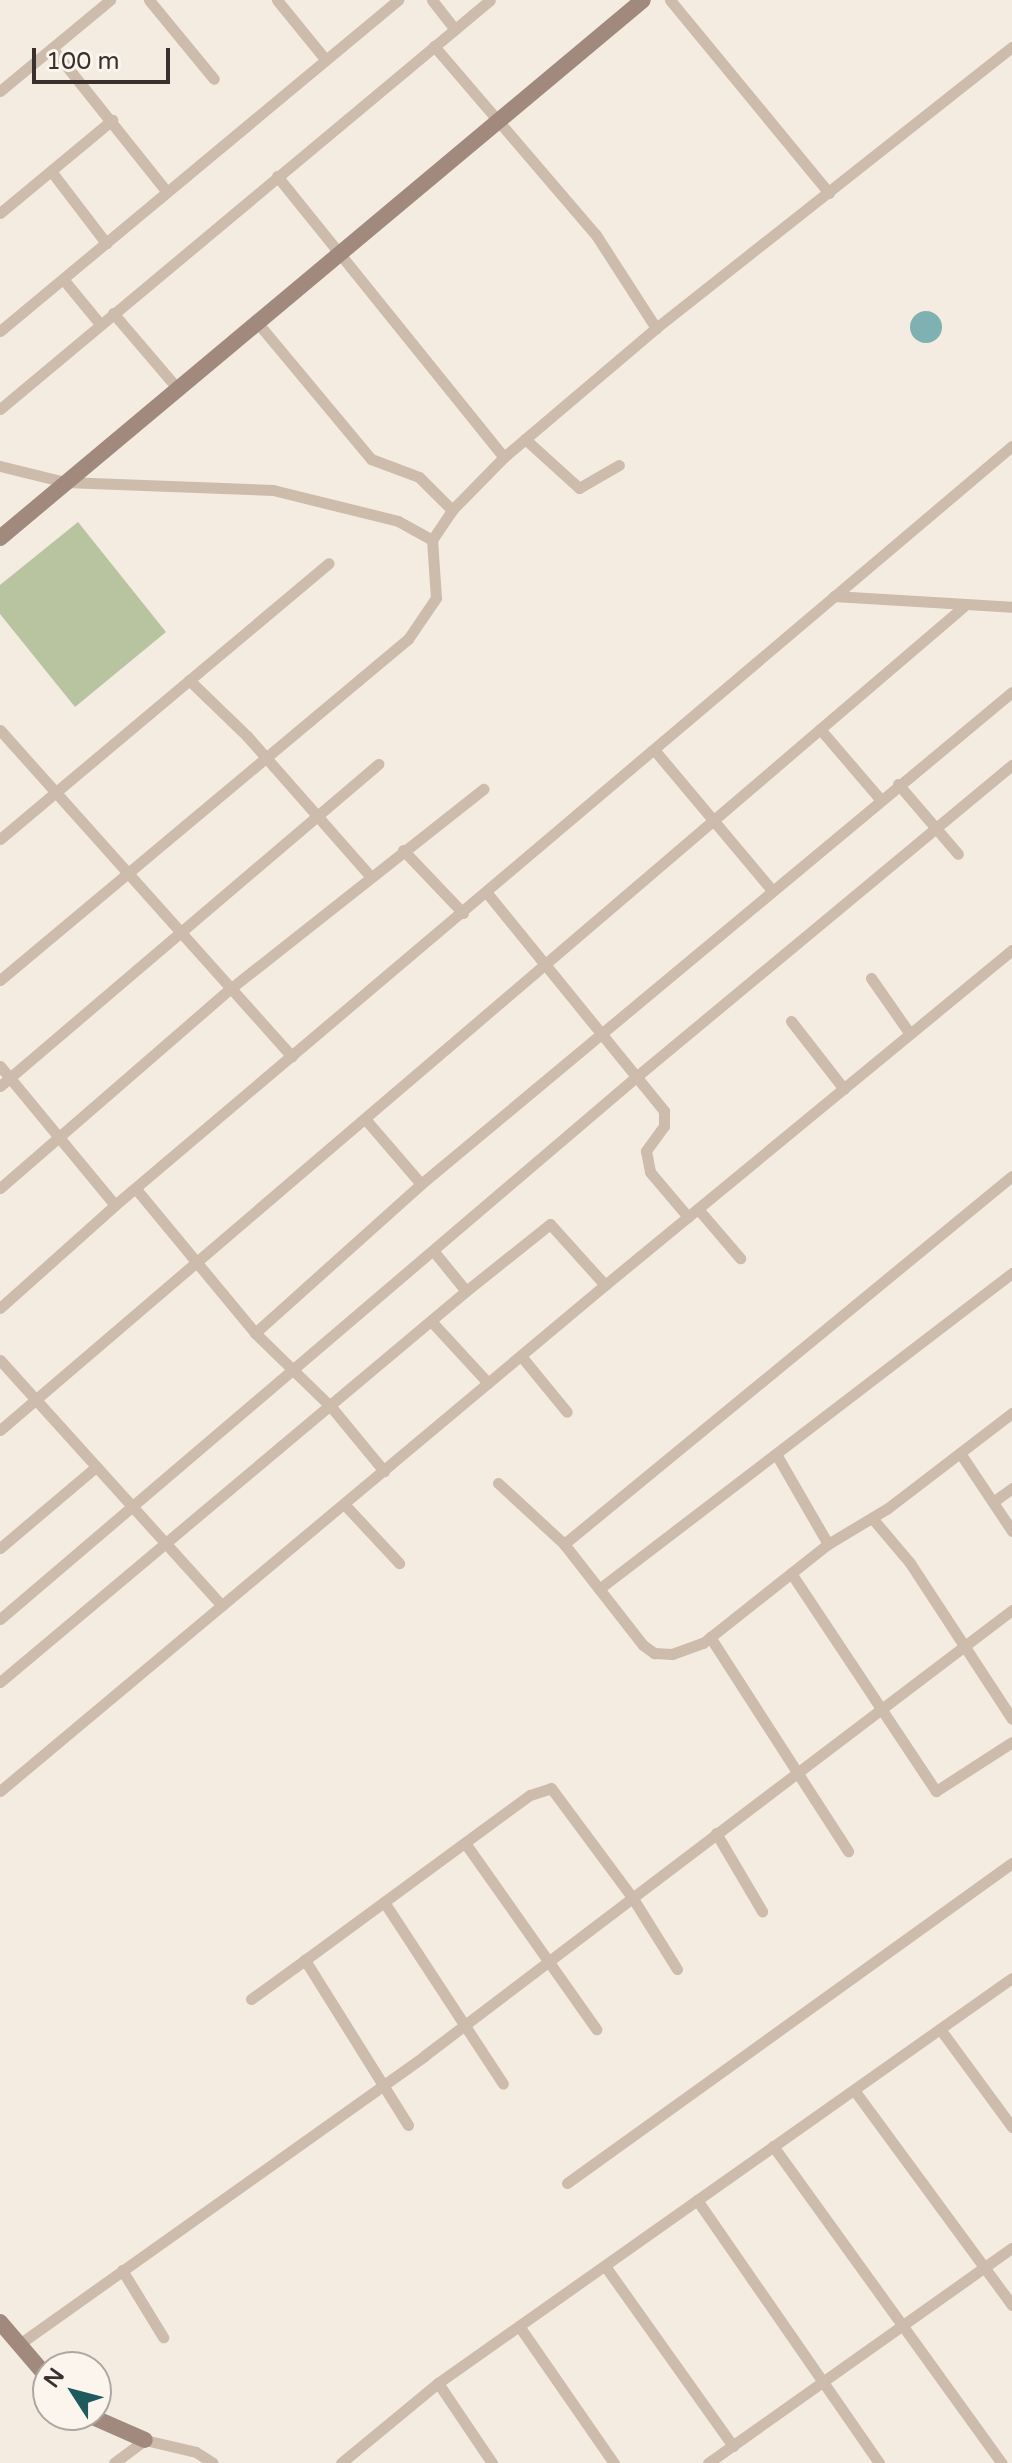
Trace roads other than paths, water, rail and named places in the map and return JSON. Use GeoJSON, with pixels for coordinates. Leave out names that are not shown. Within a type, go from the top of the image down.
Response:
{"type":"FeatureCollection","features":[{"type":"Feature","properties":{"kind":"street"},"geometry":{"type":"LineString","coordinates":[[0,91],[110,0]]}},
{"type":"Feature","properties":{"kind":"street"},"geometry":{"type":"LineString","coordinates":[[149,0],[214,79]]}},
{"type":"Feature","properties":{"kind":"street"},"geometry":{"type":"LineString","coordinates":[[277,0],[326,60]]}},
{"type":"Feature","properties":{"kind":"street"},"geometry":{"type":"LineString","coordinates":[[0,331],[398,0]]}},
{"type":"Feature","properties":{"kind":"street"},"geometry":{"type":"LineString","coordinates":[[432,0],[455,29]]}},
{"type":"Feature","properties":{"kind":"street"},"geometry":{"type":"LineString","coordinates":[[0,409],[490,0]]}},
{"type":"Feature","properties":{"kind":"street"},"geometry":{"type":"LineString","coordinates":[[0,538],[643,0]]}},
{"type":"Feature","properties":{"kind":"street"},"geometry":{"type":"LineString","coordinates":[[670,0],[829,193]]}},
{"type":"Feature","properties":{"kind":"street"},"geometry":{"type":"LineString","coordinates":[[434,46],[500,117],[596,235],[656,328]]}},
{"type":"Feature","properties":{"kind":"street"},"geometry":{"type":"LineString","coordinates":[[0,980],[408,639],[436,598],[432,540],[452,510],[504,457],[656,328],[1012,47]]}},
{"type":"Feature","properties":{"kind":"street"},"geometry":{"type":"LineString","coordinates":[[52,48],[167,192]]}},
{"type":"Feature","properties":{"kind":"street"},"geometry":{"type":"LineString","coordinates":[[1,210],[112,120]]}},
{"type":"Feature","properties":{"kind":"street"},"geometry":{"type":"LineString","coordinates":[[51,171],[106,243]]}},
{"type":"Feature","properties":{"kind":"street"},"geometry":{"type":"LineString","coordinates":[[277,176],[504,457]]}},
{"type":"Feature","properties":{"kind":"street"},"geometry":{"type":"LineString","coordinates":[[63,279],[100,324]]}},
{"type":"Feature","properties":{"kind":"street"},"geometry":{"type":"LineString","coordinates":[[113,313],[177,388]]}},
{"type":"Feature","properties":{"kind":"street"},"geometry":{"type":"LineString","coordinates":[[256,321],[371,459],[419,477],[452,510]]}},
{"type":"Feature","properties":{"kind":"street"},"geometry":{"type":"LineString","coordinates":[[525,439],[579,488],[619,465]]}},
{"type":"Feature","properties":{"kind":"street"},"geometry":{"type":"LineString","coordinates":[[0,1308],[115,1205],[656,752],[1012,446]]}},
{"type":"Feature","properties":{"kind":"street"},"geometry":{"type":"LineString","coordinates":[[0,466],[65,482],[273,490],[398,521],[432,540]]}},
{"type":"Feature","properties":{"kind":"street"},"geometry":{"type":"LineString","coordinates":[[0,839],[329,563]]}},
{"type":"Feature","properties":{"kind":"street"},"geometry":{"type":"LineString","coordinates":[[834,596],[963,607],[1012,607]]}},
{"type":"Feature","properties":{"kind":"street"},"geometry":{"type":"LineString","coordinates":[[0,1430],[963,607]]}},
{"type":"Feature","properties":{"kind":"street"},"geometry":{"type":"LineString","coordinates":[[189,680],[265,757],[370,876]]}},
{"type":"Feature","properties":{"kind":"street"},"geometry":{"type":"LineString","coordinates":[[255,1333],[421,1184],[770,888],[1012,692]]}},
{"type":"Feature","properties":{"kind":"street"},"geometry":{"type":"LineString","coordinates":[[820,729],[880,799]]}},
{"type":"Feature","properties":{"kind":"street"},"geometry":{"type":"LineString","coordinates":[[0,730],[130,871],[179,934],[292,1057]]}},
{"type":"Feature","properties":{"kind":"street"},"geometry":{"type":"LineString","coordinates":[[656,752],[770,888]]}},
{"type":"Feature","properties":{"kind":"street"},"geometry":{"type":"LineString","coordinates":[[5,1082],[378,764]]}},
{"type":"Feature","properties":{"kind":"street"},"geometry":{"type":"LineString","coordinates":[[0,1619],[435,1253],[636,1077],[1012,765]]}},
{"type":"Feature","properties":{"kind":"street"},"geometry":{"type":"LineString","coordinates":[[898,784],[958,854]]}},
{"type":"Feature","properties":{"kind":"street"},"geometry":{"type":"LineString","coordinates":[[0,1188],[230,989],[483,789]]}},
{"type":"Feature","properties":{"kind":"street"},"geometry":{"type":"LineString","coordinates":[[403,850],[463,913]]}},
{"type":"Feature","properties":{"kind":"street"},"geometry":{"type":"LineString","coordinates":[[487,893],[664,1111],[664,1126],[646,1151],[650,1172],[740,1258]]}},
{"type":"Feature","properties":{"kind":"street"},"geometry":{"type":"LineString","coordinates":[[0,1791],[605,1285],[1012,950]]}},
{"type":"Feature","properties":{"kind":"street"},"geometry":{"type":"LineString","coordinates":[[871,978],[910,1034]]}},
{"type":"Feature","properties":{"kind":"street"},"geometry":{"type":"LineString","coordinates":[[791,1021],[844,1089]]}},
{"type":"Feature","properties":{"kind":"street"},"geometry":{"type":"LineString","coordinates":[[0,1066],[5,1082],[115,1205]]}},
{"type":"Feature","properties":{"kind":"street"},"geometry":{"type":"LineString","coordinates":[[366,1120],[421,1184]]}},
{"type":"Feature","properties":{"kind":"street"},"geometry":{"type":"LineString","coordinates":[[564,1544],[1012,1176]]}},
{"type":"Feature","properties":{"kind":"street"},"geometry":{"type":"LineString","coordinates":[[136,1189],[255,1333],[332,1408],[384,1471]]}},
{"type":"Feature","properties":{"kind":"street"},"geometry":{"type":"LineString","coordinates":[[0,1682],[550,1224],[605,1285]]}},
{"type":"Feature","properties":{"kind":"street"},"geometry":{"type":"LineString","coordinates":[[435,1253],[466,1291]]}},
{"type":"Feature","properties":{"kind":"street"},"geometry":{"type":"LineString","coordinates":[[599,1589],[1012,1273]]}},
{"type":"Feature","properties":{"kind":"street"},"geometry":{"type":"LineString","coordinates":[[431,1321],[488,1383]]}},
{"type":"Feature","properties":{"kind":"street"},"geometry":{"type":"LineString","coordinates":[[521,1356],[567,1412]]}},
{"type":"Feature","properties":{"kind":"street"},"geometry":{"type":"LineString","coordinates":[[0,1360],[37,1397],[131,1509],[222,1606]]}},
{"type":"Feature","properties":{"kind":"street"},"geometry":{"type":"LineString","coordinates":[[498,1483],[564,1544],[654,1653],[672,1654],[710,1637],[828,1544],[872,1518],[1012,1413]]}},
{"type":"Feature","properties":{"kind":"street"},"geometry":{"type":"LineString","coordinates":[[960,1453],[1012,1531]]}},
{"type":"Feature","properties":{"kind":"street"},"geometry":{"type":"LineString","coordinates":[[776,1454],[828,1544]]}},
{"type":"Feature","properties":{"kind":"street"},"geometry":{"type":"LineString","coordinates":[[0,1548],[96,1467]]}},
{"type":"Feature","properties":{"kind":"street"},"geometry":{"type":"LineString","coordinates":[[993,1502],[1012,1488]]}},
{"type":"Feature","properties":{"kind":"street"},"geometry":{"type":"LineString","coordinates":[[344,1504],[399,1563]]}},
{"type":"Feature","properties":{"kind":"street"},"geometry":{"type":"LineString","coordinates":[[872,1518],[964,1645],[1012,1719]]}},
{"type":"Feature","properties":{"kind":"street"},"geometry":{"type":"LineString","coordinates":[[791,1573],[936,1791],[1012,1742]]}},
{"type":"Feature","properties":{"kind":"street"},"geometry":{"type":"LineString","coordinates":[[18,2345],[465,2025],[1012,1610]]}},
{"type":"Feature","properties":{"kind":"street"},"geometry":{"type":"LineString","coordinates":[[710,1637],[799,1769],[848,1851]]}},
{"type":"Feature","properties":{"kind":"street"},"geometry":{"type":"LineString","coordinates":[[251,1999],[530,1795],[551,1788],[632,1897],[677,1969]]}},
{"type":"Feature","properties":{"kind":"street"},"geometry":{"type":"LineString","coordinates":[[716,1833],[762,1911]]}},
{"type":"Feature","properties":{"kind":"street"},"geometry":{"type":"LineString","coordinates":[[465,1843],[596,2029]]}},
{"type":"Feature","properties":{"kind":"street"},"geometry":{"type":"LineString","coordinates":[[567,2183],[1012,1863]]}},
{"type":"Feature","properties":{"kind":"street"},"geometry":{"type":"LineString","coordinates":[[384,1902],[503,2084]]}},
{"type":"Feature","properties":{"kind":"street"},"geometry":{"type":"LineString","coordinates":[[305,1960],[408,2125]]}},
{"type":"Feature","properties":{"kind":"street"},"geometry":{"type":"LineString","coordinates":[[341,2463],[438,2383],[1012,1978]]}},
{"type":"Feature","properties":{"kind":"street"},"geometry":{"type":"LineString","coordinates":[[940,2029],[1012,2127]]}},
{"type":"Feature","properties":{"kind":"street"},"geometry":{"type":"LineString","coordinates":[[854,2090],[1012,2305]]}},
{"type":"Feature","properties":{"kind":"street"},"geometry":{"type":"LineString","coordinates":[[773,2146],[1002,2463]]}},
{"type":"Feature","properties":{"kind":"street"},"geometry":{"type":"LineString","coordinates":[[697,2200],[879,2463]]}},
{"type":"Feature","properties":{"kind":"street"},"geometry":{"type":"LineString","coordinates":[[708,2463],[1012,2248]]}},
{"type":"Feature","properties":{"kind":"street"},"geometry":{"type":"LineString","coordinates":[[605,2266],[733,2446]]}},
{"type":"Feature","properties":{"kind":"street"},"geometry":{"type":"LineString","coordinates":[[122,2270],[163,2337]]}},
{"type":"Feature","properties":{"kind":"street"},"geometry":{"type":"LineString","coordinates":[[0,2322],[32,2360]]}},
{"type":"Feature","properties":{"kind":"street"},"geometry":{"type":"LineString","coordinates":[[519,2326],[614,2463]]}},
{"type":"Feature","properties":{"kind":"street"},"geometry":{"type":"LineString","coordinates":[[438,2383],[492,2463]]}},
{"type":"Feature","properties":{"kind":"street"},"geometry":{"type":"LineString","coordinates":[[112,2426],[145,2440],[196,2452],[213,2463]]}},
{"type":"Feature","properties":{"kind":"street"},"geometry":{"type":"LineString","coordinates":[[114,2463],[145,2440]]}},
{"type":"Feature","properties":{"kind":"water"},"geometry":{"type":"Polygon","coordinates":[[[926,311],[937,316],[942,327],[937,338],[926,343],[915,338],[910,327],[915,316],[926,311]]]}}]}
